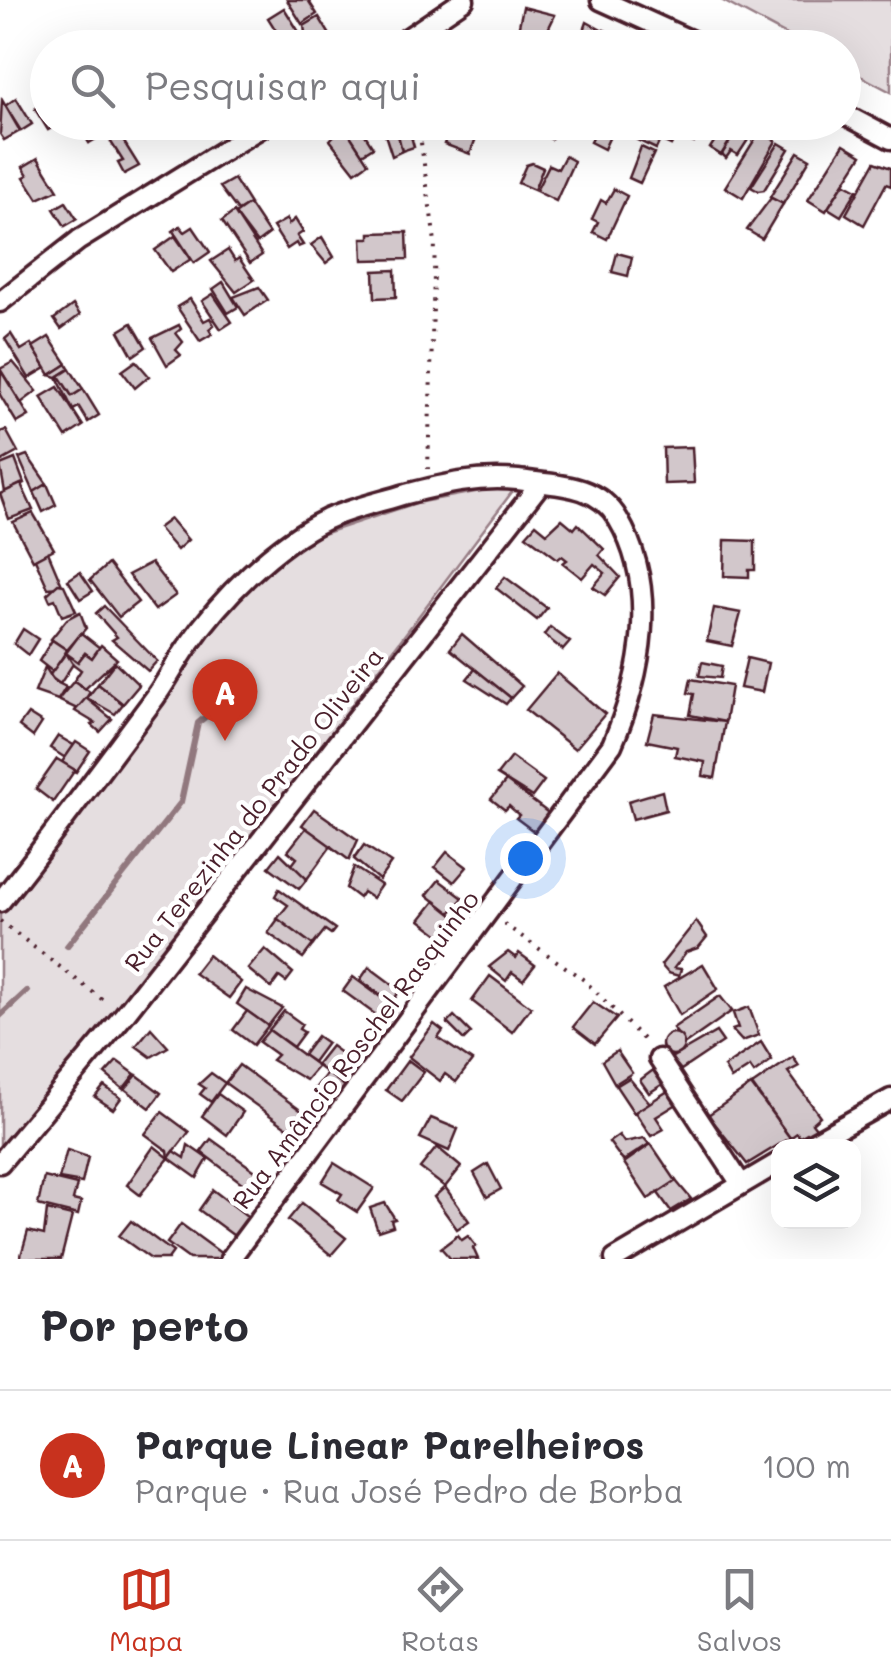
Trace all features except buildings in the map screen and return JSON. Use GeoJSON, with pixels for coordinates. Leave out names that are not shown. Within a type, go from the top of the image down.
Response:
{"type":"FeatureCollection","features":[{"type":"Feature","properties":{"kind":"street"},"geometry":{"type":"LineString","coordinates":[[420,30],[464,0]]}},
{"type":"Feature","properties":{"kind":"street"},"geometry":{"type":"LineString","coordinates":[[601,0],[668,30]]}},
{"type":"Feature","properties":{"kind":"street"},"geometry":{"type":"LineString","coordinates":[[861,123],[891,140]]}},
{"type":"Feature","properties":{"kind":"street"},"geometry":{"type":"LineString","coordinates":[[0,302],[79,240],[241,140]]}},
{"type":"Feature","properties":{"kind":"street","name":"Rua Amâncio Roschel Rasquinho"},"geometry":{"type":"LineString","coordinates":[[0,902],[158,694],[188,645],[254,574],[328,519],[476,477],[541,483],[596,494],[612,508],[627,534],[638,567],[640,648],[630,704],[612,745],[230,1259]]}},
{"type":"Feature","properties":{"kind":"street","name":"Rua Terezinha do Prado Oliveira"},"geometry":{"type":"LineString","coordinates":[[0,1163],[124,1015],[541,483]]}},
{"type":"Feature","properties":{"kind":"street"},"geometry":{"type":"LineString","coordinates":[[659,1059],[741,1184]]}},
{"type":"Feature","properties":{"kind":"street"},"geometry":{"type":"LineString","coordinates":[[820,1139],[891,1100]]}},
{"type":"Feature","properties":{"kind":"street"},"geometry":{"type":"LineString","coordinates":[[615,1259],[771,1167]]}},
{"type":"Feature","properties":{"kind":"path"},"geometry":{"type":"LineString","coordinates":[[421,140],[435,242],[428,489]]}},
{"type":"Feature","properties":{"kind":"path"},"geometry":{"type":"LineString","coordinates":[[488,913],[584,980],[614,1006],[659,1059]]}},
{"type":"Feature","properties":{"kind":"path"},"geometry":{"type":"LineString","coordinates":[[0,921],[124,1015]]}},
{"type":"Feature","properties":{"kind":"shaded area"},"geometry":{"type":"Polygon","coordinates":[[[721,0],[891,0],[891,92],[861,76],[861,30],[777,30],[721,0]]]}},
{"type":"Feature","properties":{"kind":"shaded area"},"geometry":{"type":"Polygon","coordinates":[[[518,484],[120,1013],[0,1147],[0,905],[43,844],[254,580],[295,543],[416,503],[518,484]]]}},
{"type":"Feature","properties":{"kind":"waterway"},"geometry":{"type":"LineString","coordinates":[[67,946],[181,802],[198,723],[209,714]]}},
{"type":"Feature","properties":{"kind":"waterway"},"geometry":{"type":"LineString","coordinates":[[0,1016],[27,991]]}},
{"type":"Feature","properties":{"kind":"place","name":"Parque Linear Parelheiros"},"geometry":{"type":"Point","coordinates":[225,741]}}]}
